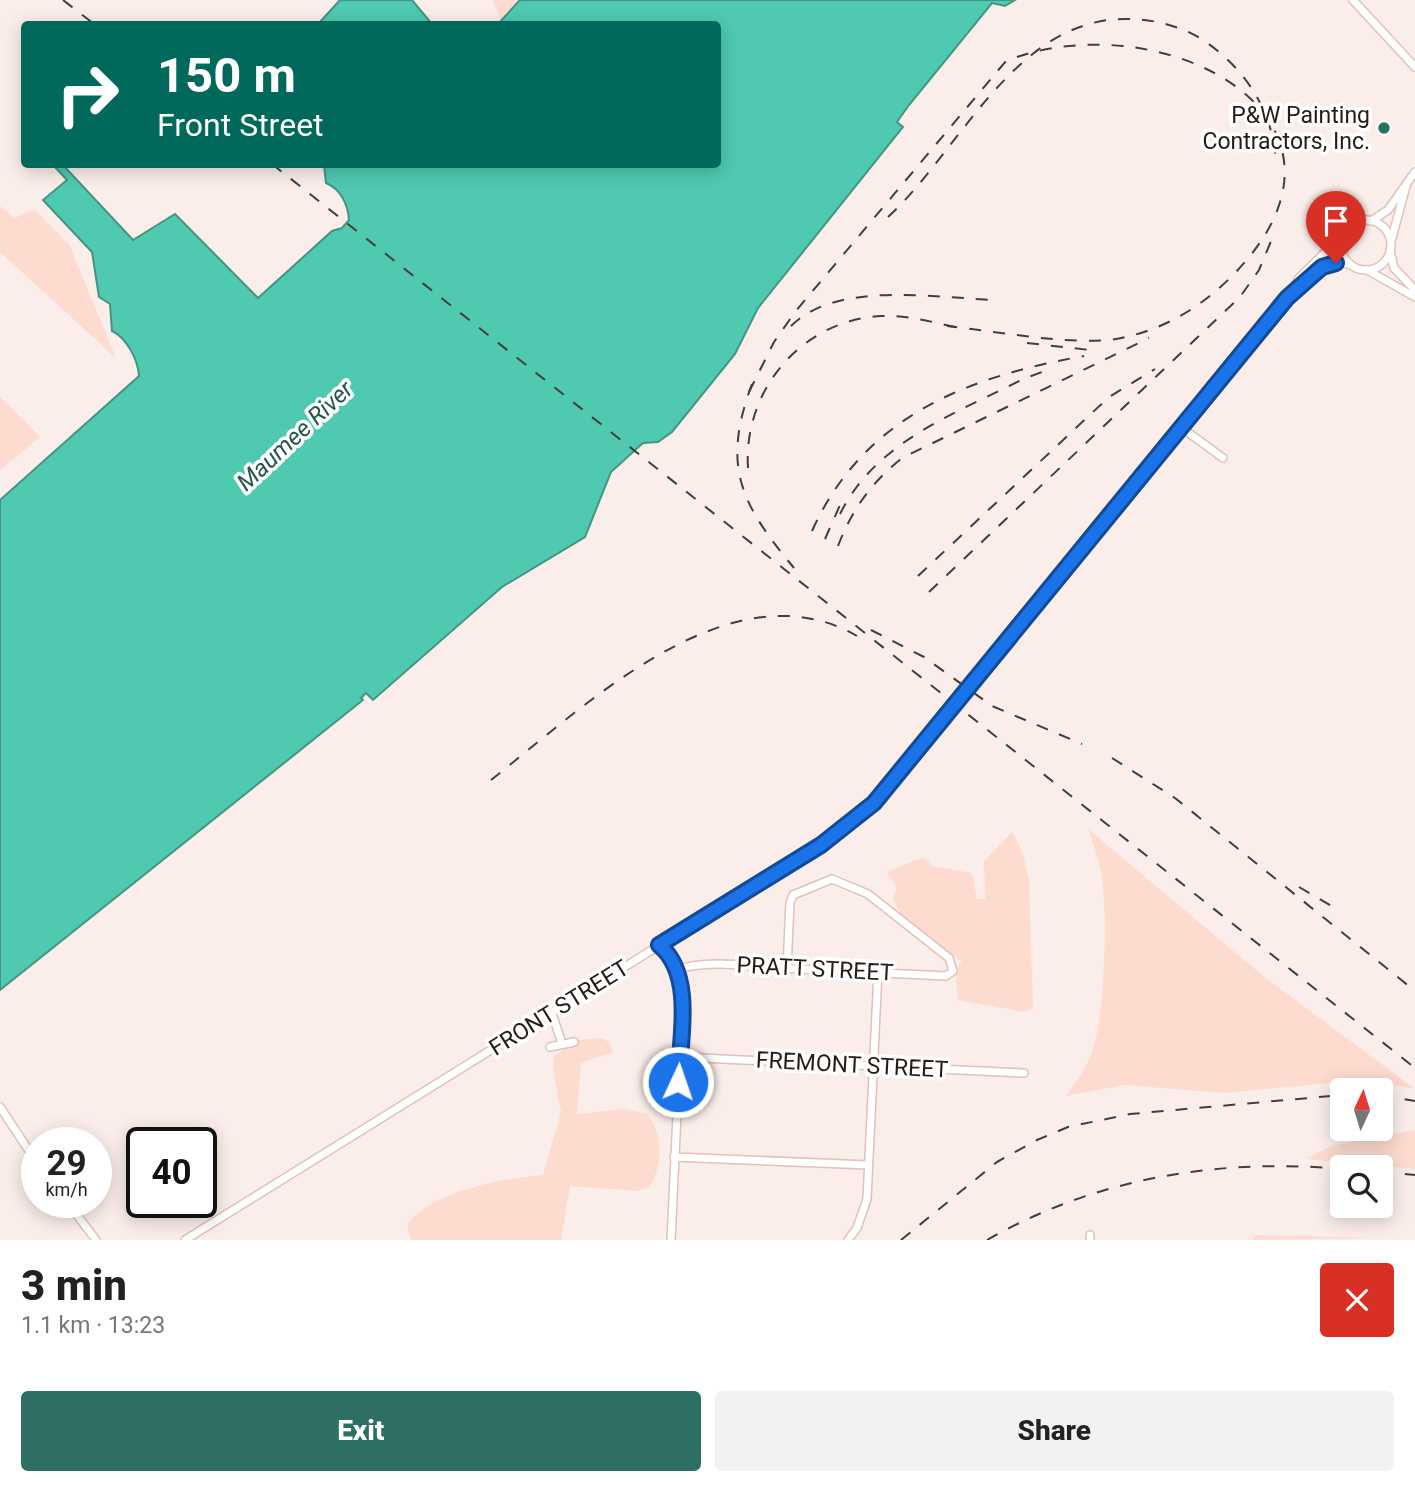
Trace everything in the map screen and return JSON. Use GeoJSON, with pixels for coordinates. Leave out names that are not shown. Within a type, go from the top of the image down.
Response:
{"type":"FeatureCollection","features":[{"type":"Feature","properties":{"kind":"street"},"geometry":{"type":"LineString","coordinates":[[1353,0],[1415,67]]}},
{"type":"Feature","properties":{"kind":"street"},"geometry":{"type":"LineString","coordinates":[[1415,172],[1388,210],[1371,221],[1354,223],[1343,235],[1342,252],[1350,264],[1415,298]]}},
{"type":"Feature","properties":{"kind":"street"},"geometry":{"type":"LineString","coordinates":[[1366,270],[1382,265],[1391,247],[1395,218],[1408,182]]}},
{"type":"Feature","properties":{"kind":"street"},"geometry":{"type":"LineString","coordinates":[[1371,221],[1385,229],[1394,268],[1415,290]]}},
{"type":"Feature","properties":{"kind":"street","name":"FRONT STREET"},"geometry":{"type":"LineString","coordinates":[[185,1240],[844,829],[880,797],[1287,298],[1299,278],[1343,235]]}},
{"type":"Feature","properties":{"kind":"street","name":"FRONT STREET"},"geometry":{"type":"LineString","coordinates":[[1287,298],[1322,267],[1336,263],[1350,264]]}},
{"type":"Feature","properties":{"kind":"street"},"geometry":{"type":"LineString","coordinates":[[1182,428],[1223,458]]}},
{"type":"Feature","properties":{"kind":"street","name":"PRATT STREET"},"geometry":{"type":"LineString","coordinates":[[676,970],[695,964],[946,976],[953,971],[949,958],[869,894],[832,879],[793,895],[790,903],[787,968]]}},
{"type":"Feature","properties":{"kind":"street"},"geometry":{"type":"LineString","coordinates":[[659,945],[669,954],[676,970],[681,999],[670,1240]]}},
{"type":"Feature","properties":{"kind":"street"},"geometry":{"type":"LineString","coordinates":[[848,1240],[866,1206],[878,972]]}},
{"type":"Feature","properties":{"kind":"street"},"geometry":{"type":"LineString","coordinates":[[552,1013],[562,1044]]}},
{"type":"Feature","properties":{"kind":"street"},"geometry":{"type":"LineString","coordinates":[[550,1047],[574,1042]]}},
{"type":"Feature","properties":{"kind":"street","name":"FREMONT STREET"},"geometry":{"type":"LineString","coordinates":[[679,1057],[1024,1073]]}},
{"type":"Feature","properties":{"kind":"street"},"geometry":{"type":"LineString","coordinates":[[0,1107],[21,1139]]}},
{"type":"Feature","properties":{"kind":"street"},"geometry":{"type":"LineString","coordinates":[[674,1157],[868,1165]]}},
{"type":"Feature","properties":{"kind":"street"},"geometry":{"type":"LineString","coordinates":[[79,1218],[96,1240]]}},
{"type":"Feature","properties":{"kind":"shaded area"},"geometry":{"type":"Polygon","coordinates":[[[492,0],[520,0],[502,21],[492,0]]]}},
{"type":"Feature","properties":{"kind":"shaded area"},"geometry":{"type":"Polygon","coordinates":[[[0,206],[15,218],[34,209],[69,244],[116,358],[0,252],[0,206]]]}},
{"type":"Feature","properties":{"kind":"shaded area"},"geometry":{"type":"Polygon","coordinates":[[[0,397],[40,437],[0,470],[0,397]]]}},
{"type":"Feature","properties":{"kind":"shaded area"},"geometry":{"type":"Polygon","coordinates":[[[1088,829],[1262,975],[1415,1089],[1393,1085],[1393,1078],[1330,1078],[1330,1083],[1225,1093],[1124,1085],[1066,1096],[1085,1068],[1097,1033],[1103,987],[1105,934],[1100,866],[1088,829]]]}},
{"type":"Feature","properties":{"kind":"shaded area"},"geometry":{"type":"Polygon","coordinates":[[[1012,832],[1022,851],[1029,880],[1033,1008],[1025,1012],[958,1000],[955,970],[962,962],[901,914],[893,900],[897,888],[887,872],[924,857],[932,866],[972,873],[977,899],[985,899],[984,861],[1012,832]]]}},
{"type":"Feature","properties":{"kind":"shaded area"},"geometry":{"type":"Polygon","coordinates":[[[602,1038],[610,1043],[613,1052],[581,1063],[577,1114],[625,1109],[648,1114],[660,1149],[650,1187],[637,1191],[570,1186],[561,1240],[411,1240],[407,1224],[434,1203],[470,1188],[543,1175],[561,1112],[553,1070],[554,1056],[579,1040],[602,1038]]]}},
{"type":"Feature","properties":{"kind":"shaded area"},"geometry":{"type":"Polygon","coordinates":[[[1415,1130],[1415,1169],[1393,1167],[1393,1155],[1330,1155],[1330,1161],[1306,1159],[1331,1146],[1357,1141],[1393,1141],[1393,1134],[1415,1130]]]}},
{"type":"Feature","properties":{"kind":"shaded area"},"geometry":{"type":"Polygon","coordinates":[[[1254,1235],[1378,1238],[1253,1240],[1254,1235]]]}},
{"type":"Feature","properties":{"kind":"water"},"geometry":{"type":"Polygon","coordinates":[[[340,0],[412,0],[430,21],[321,21],[340,0]]]}},
{"type":"Feature","properties":{"kind":"water","name":"Maumee River"},"geometry":{"type":"Polygon","coordinates":[[[520,0],[1015,0],[1005,6],[992,3],[909,105],[897,122],[903,127],[758,308],[735,354],[672,432],[658,442],[643,443],[611,472],[585,537],[502,587],[373,700],[366,693],[361,698],[363,700],[0,990],[0,500],[139,376],[131,350],[112,331],[110,304],[99,297],[92,252],[43,200],[67,180],[56,168],[66,168],[133,240],[175,214],[258,298],[332,231],[342,228],[349,220],[343,198],[336,189],[326,183],[324,168],[721,168],[721,21],[501,21],[520,0]]]}},
{"type":"Feature","properties":{"kind":"railway"},"geometry":{"type":"LineString","coordinates":[[63,0],[90,21]]}},
{"type":"Feature","properties":{"kind":"railway"},"geometry":{"type":"LineString","coordinates":[[888,217],[915,189],[994,91],[1023,62],[1055,39],[1091,24],[1131,19],[1170,25],[1198,37],[1221,53],[1255,94],[1270,126],[1276,162]]}},
{"type":"Feature","properties":{"kind":"railway"},"geometry":{"type":"LineString","coordinates":[[749,392],[774,342],[795,312],[1006,61],[1066,46],[1128,47],[1187,61],[1236,86],[1270,123],[1285,168],[1273,220],[1231,277],[1192,309],[1148,330],[1098,341],[1056,339],[947,326]]}},
{"type":"Feature","properties":{"kind":"railway"},"geometry":{"type":"LineString","coordinates":[[277,168],[1415,1068]]}},
{"type":"Feature","properties":{"kind":"railway"},"geometry":{"type":"LineString","coordinates":[[929,592],[1240,297],[1259,270],[1274,234]]}},
{"type":"Feature","properties":{"kind":"railway"},"geometry":{"type":"LineString","coordinates":[[791,326],[811,312],[834,302],[860,297],[917,295],[996,300]]}},
{"type":"Feature","properties":{"kind":"railway"},"geometry":{"type":"LineString","coordinates":[[748,468],[749,439],[756,412],[767,387],[783,364],[803,345],[826,330],[852,320],[881,316],[910,318],[956,327]]}},
{"type":"Feature","properties":{"kind":"railway"},"geometry":{"type":"LineString","coordinates":[[838,546],[864,497],[902,458],[1149,338]]}},
{"type":"Feature","properties":{"kind":"railway"},"geometry":{"type":"LineString","coordinates":[[1027,343],[1090,350]]}},
{"type":"Feature","properties":{"kind":"railway"},"geometry":{"type":"LineString","coordinates":[[812,531],[834,491],[860,458],[890,431],[924,408],[960,390],[999,376],[1084,356]]}},
{"type":"Feature","properties":{"kind":"railway"},"geometry":{"type":"LineString","coordinates":[[918,576],[1109,397],[1155,369]]}},
{"type":"Feature","properties":{"kind":"railway"},"geometry":{"type":"LineString","coordinates":[[840,514],[855,489],[874,467],[896,448],[945,418],[1042,372]]}},
{"type":"Feature","properties":{"kind":"railway"},"geometry":{"type":"LineString","coordinates":[[752,384],[738,439],[742,483],[749,504],[761,524],[794,568]]}},
{"type":"Feature","properties":{"kind":"railway"},"geometry":{"type":"LineString","coordinates":[[825,539],[840,505]]}},
{"type":"Feature","properties":{"kind":"railway"},"geometry":{"type":"LineString","coordinates":[[491,780],[614,683],[662,653],[710,630],[760,617],[809,618],[857,636]]}},
{"type":"Feature","properties":{"kind":"railway"},"geometry":{"type":"LineString","coordinates":[[871,630],[924,657],[992,706],[1082,744]]}},
{"type":"Feature","properties":{"kind":"railway"},"geometry":{"type":"LineString","coordinates":[[1112,758],[1175,798],[1415,991]]}},
{"type":"Feature","properties":{"kind":"railway"},"geometry":{"type":"LineString","coordinates":[[1299,887],[1335,908]]}},
{"type":"Feature","properties":{"kind":"railway"},"geometry":{"type":"LineString","coordinates":[[901,1240],[997,1162],[1068,1127],[1130,1114],[1330,1096]]}},
{"type":"Feature","properties":{"kind":"railway"},"geometry":{"type":"LineString","coordinates":[[1393,1097],[1415,1101]]}},
{"type":"Feature","properties":{"kind":"railway"},"geometry":{"type":"LineString","coordinates":[[987,1240],[1071,1201],[1159,1177],[1250,1167],[1330,1168]]}},
{"type":"Feature","properties":{"kind":"railway"},"geometry":{"type":"LineString","coordinates":[[1393,1173],[1415,1175]]}},
{"type":"Feature","properties":{"kind":"place","name":"P&W Painting Contractors, Inc."},"geometry":{"type":"Point","coordinates":[1384,128]}},
{"type":"Feature","properties":{"kind":"route"},"geometry":{"type":"LineString","coordinates":[[678,1082],[681,999],[676,970],[669,954],[659,945],[821,845],[850,825],[874,803],[906,768],[1287,298],[1322,267],[1336,263]]}}]}
